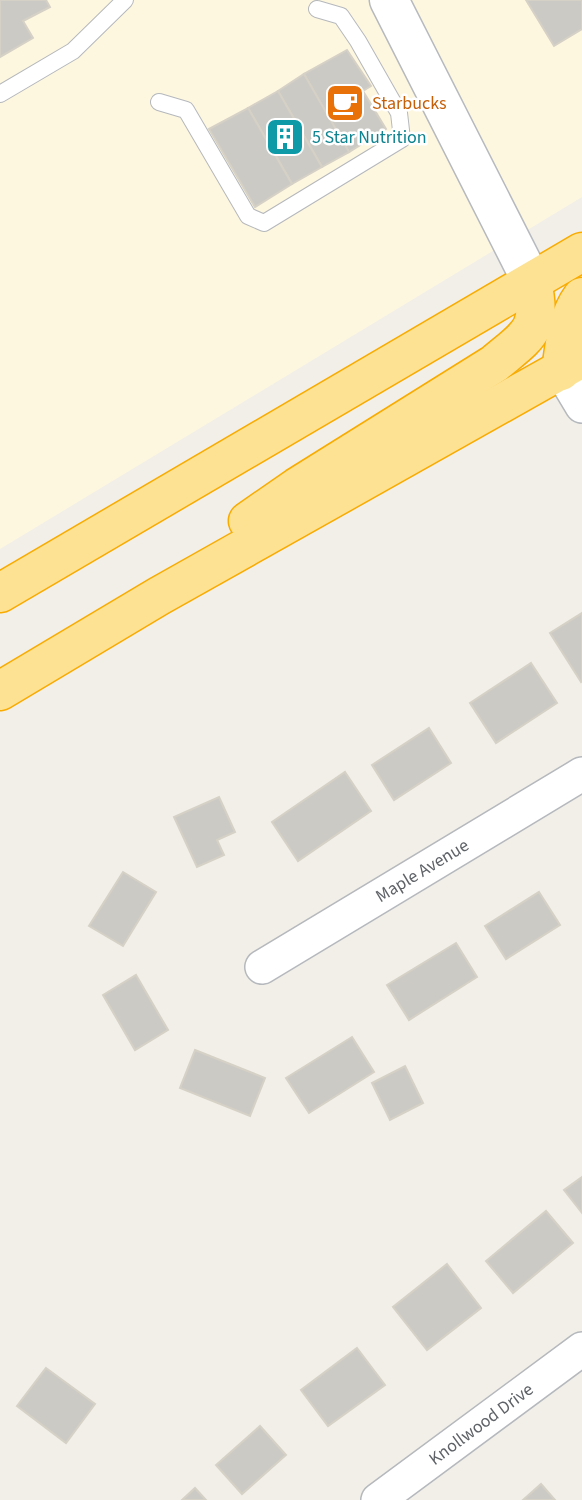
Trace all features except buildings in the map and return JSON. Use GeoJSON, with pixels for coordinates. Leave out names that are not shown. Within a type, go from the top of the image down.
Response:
{"type":"FeatureCollection","features":[{"type":"Feature","properties":{"kind":"highway"},"geometry":{"type":"LineString","coordinates":[[0,593],[582,252]]}},
{"type":"Feature","properties":{"kind":"highway"},"geometry":{"type":"LineString","coordinates":[[109,626],[162,580],[286,495],[494,364],[535,325],[537,306],[531,282]]}},
{"type":"Feature","properties":{"kind":"highway"},"geometry":{"type":"LineString","coordinates":[[0,691],[109,626],[571,364],[568,323],[573,309],[582,297]]}},
{"type":"Feature","properties":{"kind":"street"},"geometry":{"type":"LineString","coordinates":[[389,0],[531,282]]}},
{"type":"Feature","properties":{"kind":"street"},"geometry":{"type":"LineString","coordinates":[[571,364],[582,406]]}},
{"type":"Feature","properties":{"kind":"street","name":"Maple Avenue"},"geometry":{"type":"LineString","coordinates":[[262,967],[582,774]]}},
{"type":"Feature","properties":{"kind":"street","name":"Knollwood Drive"},"geometry":{"type":"LineString","coordinates":[[378,1500],[577,1362]]}},
{"type":"Feature","properties":{"kind":"lane"},"geometry":{"type":"LineString","coordinates":[[0,94],[73,51],[125,0]]}},
{"type":"Feature","properties":{"kind":"lane"},"geometry":{"type":"LineString","coordinates":[[159,102],[186,110],[248,216],[264,223],[402,139],[399,113],[358,41],[341,16],[317,9]]}},
{"type":"Feature","properties":{"kind":"shaded area"},"geometry":{"type":"Polygon","coordinates":[[[0,0],[582,0],[582,197],[0,549],[0,0]]]}},
{"type":"Feature","properties":{"kind":"place","name":"Starbucks"},"geometry":{"type":"Point","coordinates":[345,103]}},
{"type":"Feature","properties":{"kind":"place","name":"5 Star Nutrition"},"geometry":{"type":"Point","coordinates":[285,137]}}]}
